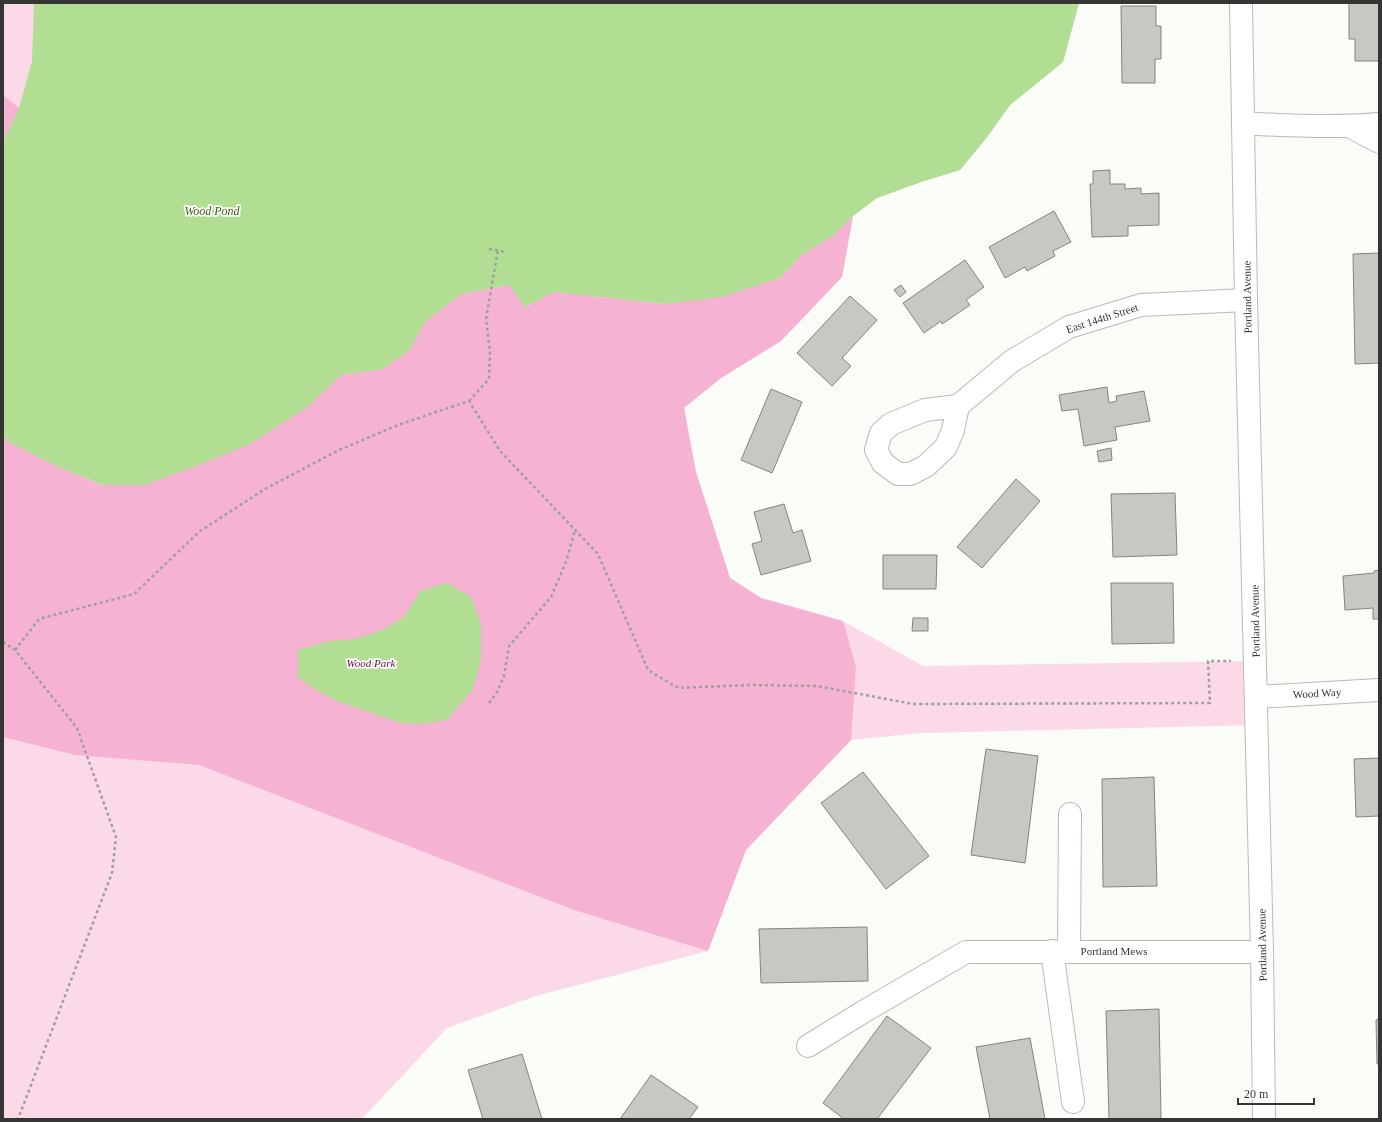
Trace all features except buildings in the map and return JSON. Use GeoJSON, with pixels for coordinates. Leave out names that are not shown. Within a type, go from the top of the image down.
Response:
{"type":"FeatureCollection","features":[{"type":"Feature","properties":{"kind":"street","name":"Portland Avenue"},"geometry":{"type":"LineString","coordinates":[[1241,3],[1246,300],[1262,952],[1264,1119]]}},
{"type":"Feature","properties":{"kind":"street"},"geometry":{"type":"LineString","coordinates":[[1243,123],[1351,127],[1379,124]]}},
{"type":"Feature","properties":{"kind":"street"},"geometry":{"type":"LineString","coordinates":[[1351,127],[1379,142]]}},
{"type":"Feature","properties":{"kind":"street","name":"East 144th Street"},"geometry":{"type":"LineString","coordinates":[[958,406],[1012,361],[1069,327],[1141,304],[1246,300]]}},
{"type":"Feature","properties":{"kind":"street","name":"Wood Way"},"geometry":{"type":"LineString","coordinates":[[1256,697],[1379,690]]}},
{"type":"Feature","properties":{"kind":"street"},"geometry":{"type":"LineString","coordinates":[[1070,814],[1061,952],[1073,1102]]}},
{"type":"Feature","properties":{"kind":"street","name":"Portland Mews"},"geometry":{"type":"LineString","coordinates":[[808,1046],[966,952],[1262,952]]}},
{"type":"Feature","properties":{"kind":"path"},"geometry":{"type":"LineString","coordinates":[[489,249],[506,252]]}},
{"type":"Feature","properties":{"kind":"path"},"geometry":{"type":"LineString","coordinates":[[15,650],[39,619],[134,594],[200,531],[265,489],[340,450],[398,425],[469,401],[489,380],[490,351],[486,319],[498,250]]}},
{"type":"Feature","properties":{"kind":"path"},"geometry":{"type":"LineString","coordinates":[[469,401],[500,450],[598,554],[648,670],[678,688],[748,685],[817,686],[913,704],[1210,702],[1208,661],[1256,662]]}},
{"type":"Feature","properties":{"kind":"path"},"geometry":{"type":"LineString","coordinates":[[489,703],[497,692],[504,676],[509,646],[551,597],[566,562],[575,530]]}},
{"type":"Feature","properties":{"kind":"path"},"geometry":{"type":"LineString","coordinates":[[3,642],[15,650],[77,728],[116,837],[112,873],[18,1119]]}},
{"type":"Feature","properties":{"kind":"green space","name":"Wood Park"},"geometry":{"type":"Polygon","coordinates":[[[3,3],[1079,3],[1063,62],[1010,105],[988,136],[960,170],[877,198],[853,216],[842,277],[781,341],[721,378],[684,408],[696,472],[730,578],[761,598],[843,621],[923,666],[1256,661],[1257,725],[922,733],[851,740],[746,850],[708,951],[536,996],[447,1028],[362,1119],[3,1119],[3,3]]]}},
{"type":"Feature","properties":{"kind":"green space"},"geometry":{"type":"Polygon","coordinates":[[[3,95],[19,108],[3,142],[3,95]]]}},
{"type":"Feature","properties":{"kind":"green space"},"geometry":{"type":"Polygon","coordinates":[[[853,216],[842,277],[781,341],[721,378],[684,408],[696,472],[730,578],[761,598],[843,621],[856,667],[851,740],[746,850],[708,951],[574,910],[199,765],[75,755],[3,737],[3,436],[9,442],[54,465],[101,485],[306,408],[341,375],[383,369],[410,350],[425,322],[461,294],[510,285],[526,307],[554,292],[665,304],[780,278],[802,255],[834,235],[853,216]]]}},
{"type":"Feature","properties":{"kind":"water","name":"Wood Pond"},"geometry":{"type":"Polygon","coordinates":[[[34,3],[1079,3],[1063,62],[1010,105],[988,136],[960,170],[877,198],[853,216],[834,235],[802,255],[780,278],[722,297],[666,304],[554,292],[525,307],[509,285],[461,294],[425,322],[410,350],[383,369],[341,375],[306,408],[250,444],[145,485],[102,485],[54,465],[9,442],[3,436],[3,142],[19,108],[32,61],[34,3]]]}},
{"type":"Feature","properties":{"kind":"water"},"geometry":{"type":"Polygon","coordinates":[[[446,583],[471,597],[481,624],[481,660],[473,689],[447,720],[423,724],[401,723],[337,701],[316,690],[298,677],[298,650],[330,641],[356,639],[384,629],[405,616],[420,591],[446,583]]]}}]}
